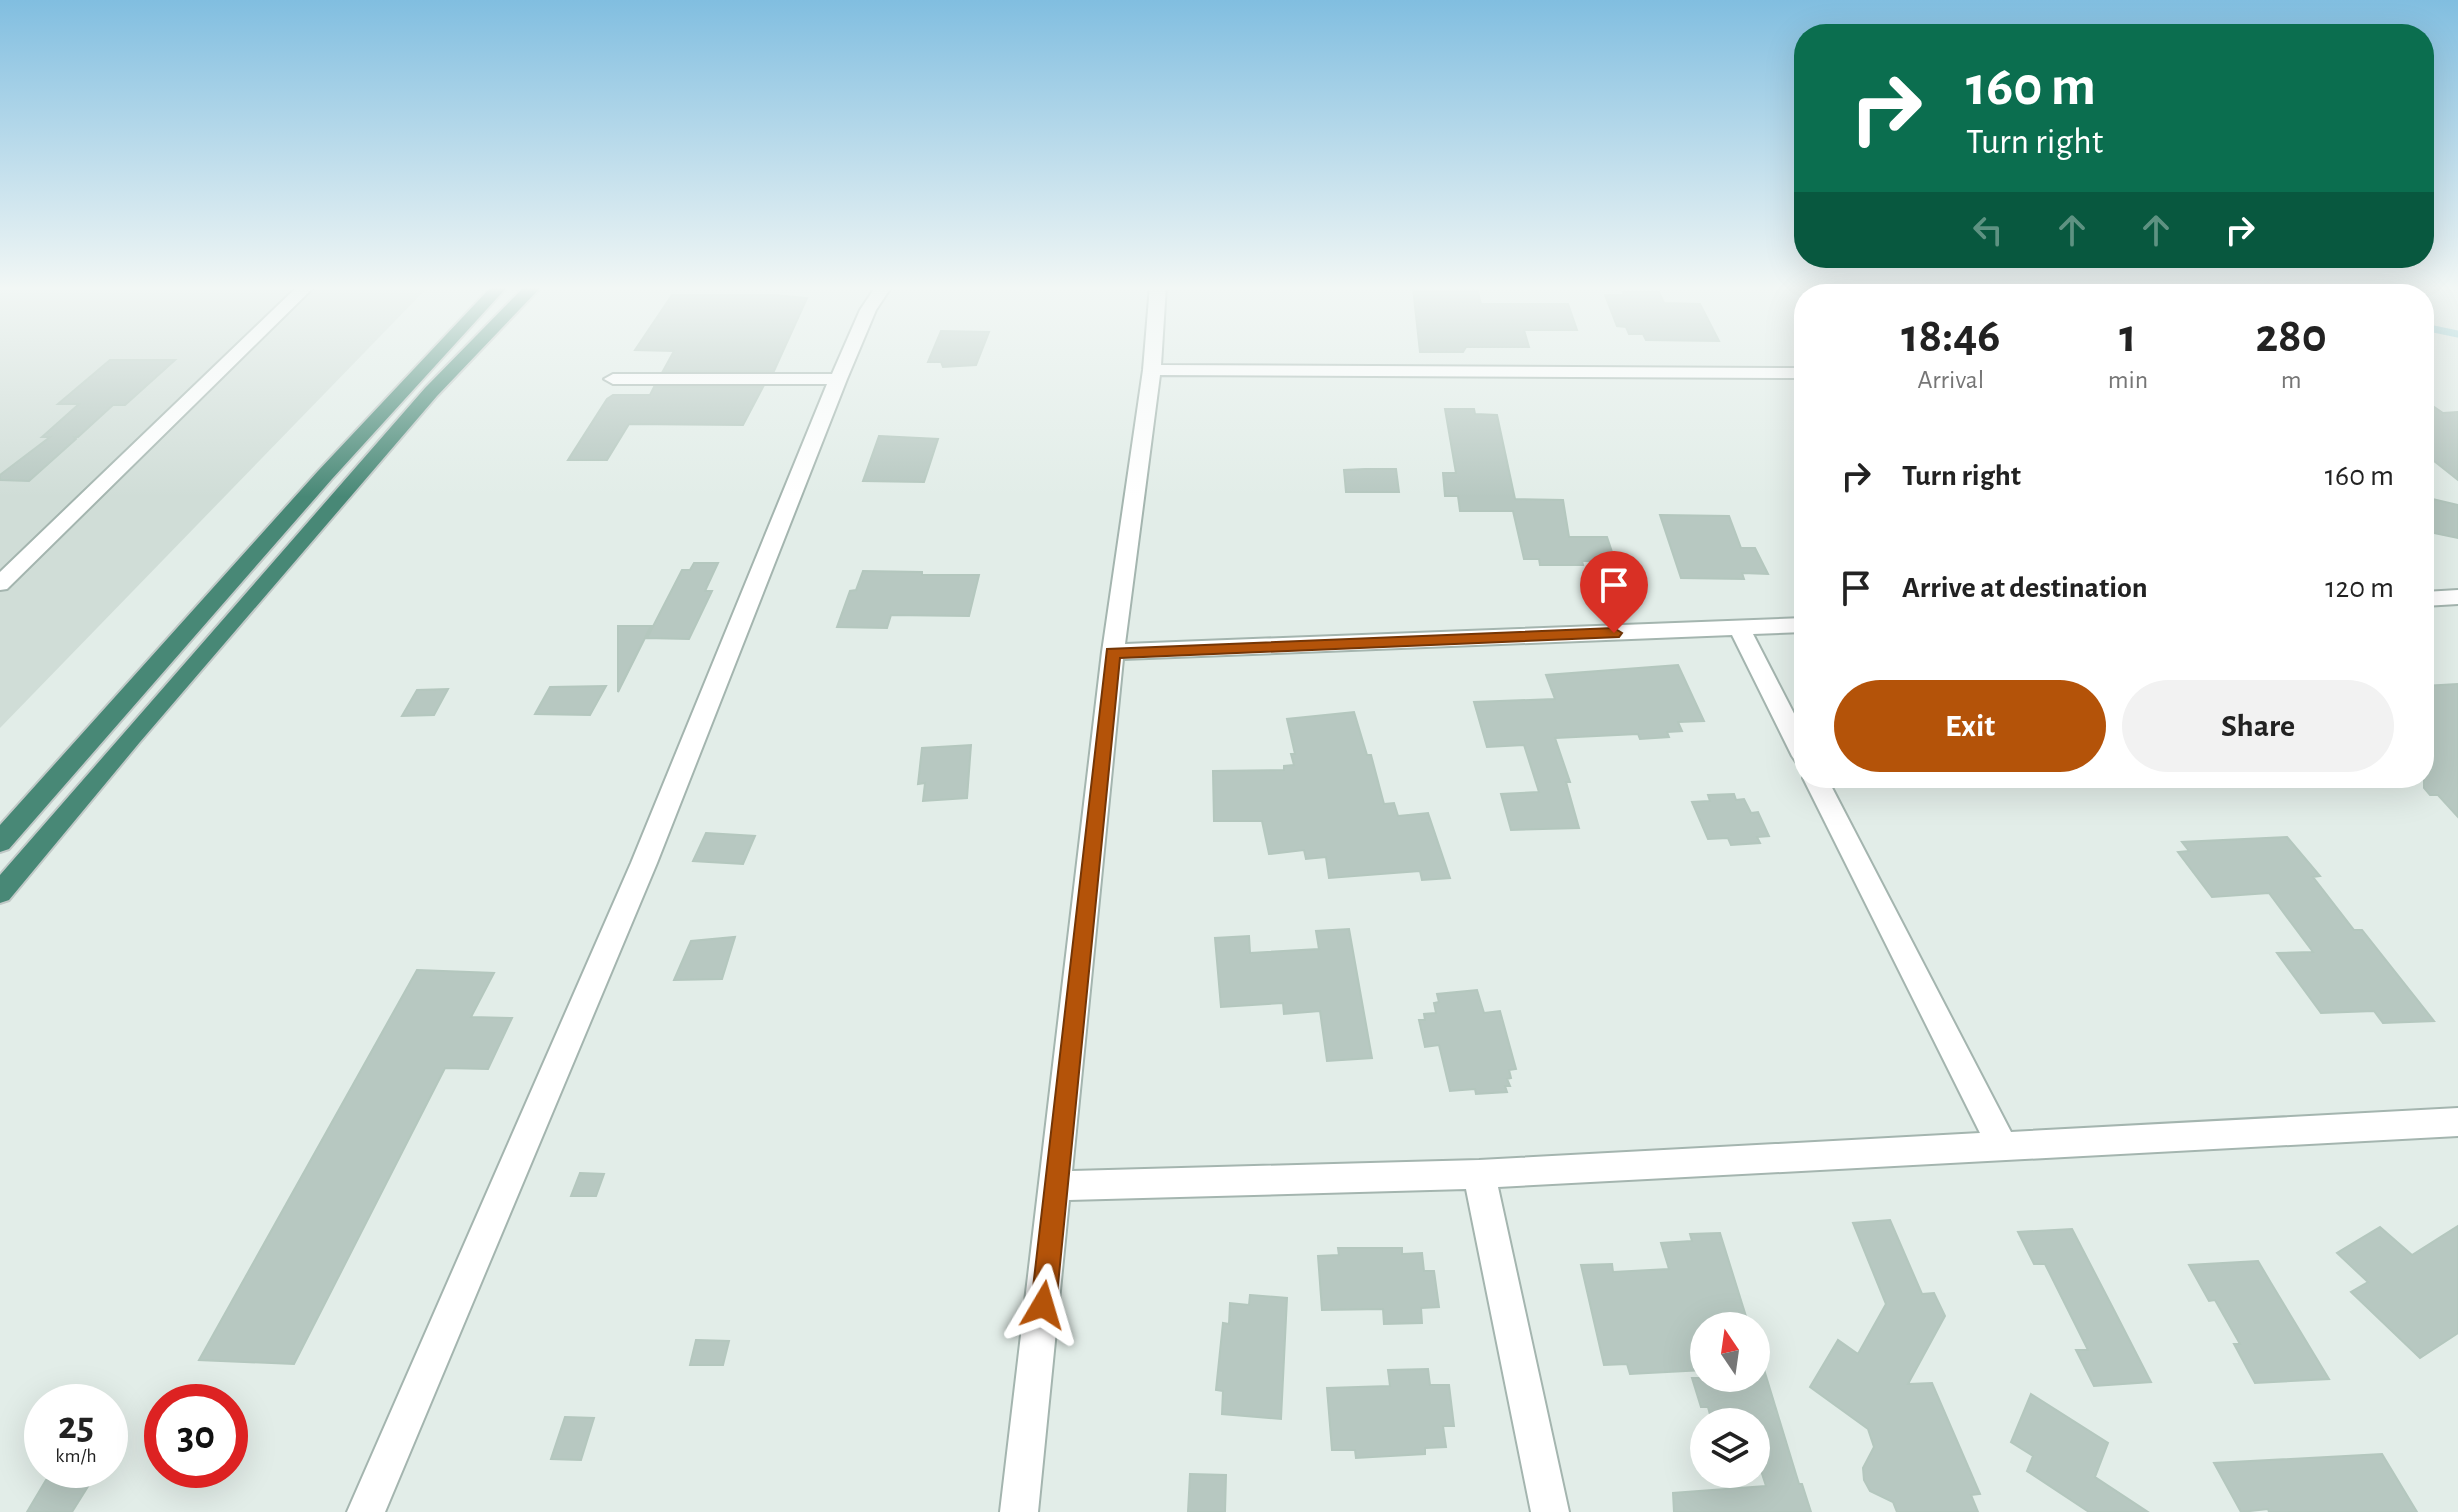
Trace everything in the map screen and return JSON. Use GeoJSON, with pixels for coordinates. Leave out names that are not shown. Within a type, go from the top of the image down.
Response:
{"type":"FeatureCollection","features":[{"type":"Feature","properties":{"kind":"highway"},"geometry":{"type":"LineString","coordinates":[[0,842],[432,357]]}},
{"type":"Feature","properties":{"kind":"highway"},"geometry":{"type":"LineString","coordinates":[[0,893],[132,736],[431,392],[465,357]]}},
{"type":"Feature","properties":{"kind":"street"},"geometry":{"type":"LineString","coordinates":[[0,584],[234,357]]}},
{"type":"Feature","properties":{"kind":"street"},"geometry":{"type":"LineString","coordinates":[[366,1512],[644,863],[848,357]]}},
{"type":"Feature","properties":{"kind":"street"},"geometry":{"type":"LineString","coordinates":[[1019,1512],[1113,652],[1153,357]]}},
{"type":"Feature","properties":{"kind":"street"},"geometry":{"type":"LineString","coordinates":[[1152,370],[1794,373]]}},
{"type":"Feature","properties":{"kind":"street"},"geometry":{"type":"LineString","coordinates":[[613,379],[838,379]]}},
{"type":"Feature","properties":{"kind":"street"},"geometry":{"type":"LineString","coordinates":[[2434,598],[2458,597]]}},
{"type":"Feature","properties":{"kind":"street"},"geometry":{"type":"LineString","coordinates":[[1113,652],[1794,625]]}},
{"type":"Feature","properties":{"kind":"street"},"geometry":{"type":"LineString","coordinates":[[1739,628],[1794,736]]}},
{"type":"Feature","properties":{"kind":"street"},"geometry":{"type":"LineString","coordinates":[[1820,788],[2002,1145]]}},
{"type":"Feature","properties":{"kind":"street"},"geometry":{"type":"LineString","coordinates":[[1057,1186],[1479,1174],[2458,1122]]}},
{"type":"Feature","properties":{"kind":"street"},"geometry":{"type":"LineString","coordinates":[[1479,1174],[1550,1512]]}},
{"type":"Feature","properties":{"kind":"shaded area"},"geometry":{"type":"Polygon","coordinates":[[[0,357],[361,357],[0,728],[0,357]]]}},
{"type":"Feature","properties":{"kind":"building"},"geometry":{"type":"Polygon","coordinates":[[[671,357],[781,357],[774,371],[663,371],[671,357]]]}},
{"type":"Feature","properties":{"kind":"building"},"geometry":{"type":"Polygon","coordinates":[[[930,357],[979,357],[976,365],[943,367],[941,362],[928,362],[930,357]]]}},
{"type":"Feature","properties":{"kind":"building"},"geometry":{"type":"Polygon","coordinates":[[[110,360],[175,360],[125,405],[113,405],[78,437],[74,437],[76,439],[29,481],[0,480],[0,475],[50,437],[42,437],[79,404],[58,404],[110,360]]]}},
{"type":"Feature","properties":{"kind":"building"},"geometry":{"type":"Polygon","coordinates":[[[654,387],[763,387],[743,425],[629,424],[607,460],[568,460],[607,399],[613,395],[650,395],[654,387]]]}},
{"type":"Feature","properties":{"kind":"building"},"geometry":{"type":"Polygon","coordinates":[[[2434,407],[2443,413],[2458,412],[2458,480],[2434,461],[2434,407]]]}},
{"type":"Feature","properties":{"kind":"building"},"geometry":{"type":"Polygon","coordinates":[[[1445,409],[1474,409],[1475,414],[1497,415],[1515,499],[1563,500],[1569,537],[1607,537],[1615,561],[1540,565],[1539,559],[1524,559],[1513,511],[1460,511],[1458,496],[1445,496],[1443,473],[1456,473],[1445,409]]]}},
{"type":"Feature","properties":{"kind":"building"},"geometry":{"type":"Polygon","coordinates":[[[879,436],[938,439],[924,482],[863,481],[879,436]]]}},
{"type":"Feature","properties":{"kind":"building"},"geometry":{"type":"Polygon","coordinates":[[[1396,469],[1399,492],[1346,492],[1344,470],[1396,469]]]}},
{"type":"Feature","properties":{"kind":"building"},"geometry":{"type":"Polygon","coordinates":[[[2434,499],[2458,505],[2458,538],[2434,533],[2434,499]]]}},
{"type":"Feature","properties":{"kind":"building"},"geometry":{"type":"Polygon","coordinates":[[[1660,515],[1729,516],[1741,548],[1755,548],[1768,574],[1742,573],[1744,579],[1681,578],[1660,515]]]}},
{"type":"Feature","properties":{"kind":"building"},"geometry":{"type":"Polygon","coordinates":[[[694,563],[718,563],[705,591],[712,591],[689,639],[647,638],[682,570],[690,570],[694,563]]]}},
{"type":"Feature","properties":{"kind":"building"},"geometry":{"type":"Polygon","coordinates":[[[863,571],[979,575],[969,616],[891,615],[887,628],[837,627],[850,591],[856,590],[863,571]]]}},
{"type":"Feature","properties":{"kind":"building"},"geometry":{"type":"Polygon","coordinates":[[[618,626],[651,626],[618,692],[618,626]]]}},
{"type":"Feature","properties":{"kind":"building"},"geometry":{"type":"Polygon","coordinates":[[[1678,665],[1704,721],[1678,722],[1682,731],[1667,732],[1669,737],[1640,739],[1638,734],[1555,738],[1570,782],[1566,782],[1579,828],[1511,830],[1501,794],[1539,792],[1524,745],[1487,747],[1474,702],[1555,699],[1546,675],[1678,665]]]}},
{"type":"Feature","properties":{"kind":"building"},"geometry":{"type":"Polygon","coordinates":[[[2458,684],[2458,817],[2438,795],[2430,795],[2424,788],[2434,788],[2434,685],[2458,684]]]}},
{"type":"Feature","properties":{"kind":"building"},"geometry":{"type":"Polygon","coordinates":[[[606,686],[590,715],[535,714],[550,687],[606,686]]]}},
{"type":"Feature","properties":{"kind":"building"},"geometry":{"type":"Polygon","coordinates":[[[448,689],[434,715],[402,716],[417,690],[448,689]]]}},
{"type":"Feature","properties":{"kind":"building"},"geometry":{"type":"Polygon","coordinates":[[[1354,712],[1367,755],[1371,755],[1384,804],[1394,803],[1398,816],[1428,813],[1450,878],[1422,880],[1420,871],[1329,878],[1326,857],[1306,859],[1304,850],[1269,854],[1262,821],[1214,821],[1213,771],[1284,770],[1284,766],[1294,765],[1291,754],[1295,754],[1287,719],[1354,712]]]}},
{"type":"Feature","properties":{"kind":"building"},"geometry":{"type":"Polygon","coordinates":[[[971,745],[967,798],[923,801],[925,783],[918,784],[922,748],[971,745]]]}},
{"type":"Feature","properties":{"kind":"building"},"geometry":{"type":"Polygon","coordinates":[[[1734,794],[1736,800],[1744,799],[1751,813],[1758,812],[1769,836],[1757,837],[1760,843],[1731,845],[1728,838],[1708,839],[1692,802],[1710,801],[1708,795],[1734,794]]]}},
{"type":"Feature","properties":{"kind":"building"},"geometry":{"type":"Polygon","coordinates":[[[706,833],[755,836],[743,864],[693,861],[706,833]]]}},
{"type":"Feature","properties":{"kind":"building"},"geometry":{"type":"Polygon","coordinates":[[[2287,837],[2320,876],[2313,877],[2354,930],[2362,930],[2434,1021],[2383,1023],[2374,1011],[2321,1013],[2277,953],[2313,952],[2269,893],[2212,897],[2178,852],[2189,851],[2182,842],[2287,837]]]}},
{"type":"Feature","properties":{"kind":"building"},"geometry":{"type":"Polygon","coordinates":[[[1349,929],[1372,1058],[1327,1061],[1320,1011],[1284,1014],[1283,1003],[1221,1007],[1215,938],[1249,936],[1250,953],[1319,949],[1316,931],[1349,929]]]}},
{"type":"Feature","properties":{"kind":"building"},"geometry":{"type":"Polygon","coordinates":[[[735,937],[722,979],[674,980],[691,941],[735,937]]]}},
{"type":"Feature","properties":{"kind":"building"},"geometry":{"type":"Polygon","coordinates":[[[417,970],[494,973],[471,1017],[512,1018],[488,1069],[445,1068],[294,1364],[199,1360],[417,970]]]}},
{"type":"Feature","properties":{"kind":"building"},"geometry":{"type":"Polygon","coordinates":[[[1477,990],[1484,1013],[1500,1011],[1516,1069],[1509,1070],[1511,1078],[1507,1079],[1510,1086],[1505,1086],[1507,1092],[1476,1094],[1475,1089],[1450,1091],[1439,1045],[1425,1047],[1419,1020],[1425,1020],[1424,1014],[1436,1013],[1434,1003],[1439,1002],[1437,994],[1477,990]]]}},
{"type":"Feature","properties":{"kind":"building"},"geometry":{"type":"Polygon","coordinates":[[[580,1173],[604,1174],[596,1196],[571,1196],[580,1173]]]}},
{"type":"Feature","properties":{"kind":"building"},"geometry":{"type":"Polygon","coordinates":[[[1890,1220],[1922,1294],[1934,1293],[1945,1316],[1908,1384],[1932,1383],[1980,1494],[1971,1495],[1978,1512],[1897,1512],[1893,1502],[1870,1491],[1864,1480],[1863,1468],[1874,1447],[1868,1429],[1810,1387],[1838,1340],[1858,1354],[1886,1304],[1853,1223],[1890,1220]]]}},
{"type":"Feature","properties":{"kind":"building"},"geometry":{"type":"Polygon","coordinates":[[[2458,1226],[2458,1333],[2420,1358],[2351,1292],[2368,1282],[2337,1253],[2380,1227],[2412,1255],[2458,1226]]]}},
{"type":"Feature","properties":{"kind":"building"},"geometry":{"type":"Polygon","coordinates":[[[2072,1229],[2151,1382],[2094,1386],[2076,1350],[2088,1350],[2045,1264],[2034,1264],[2018,1232],[2072,1229]]]}},
{"type":"Feature","properties":{"kind":"building"},"geometry":{"type":"Polygon","coordinates":[[[1720,1233],[1745,1312],[1690,1312],[1690,1371],[1630,1374],[1627,1364],[1604,1365],[1581,1265],[1612,1264],[1613,1272],[1669,1269],[1661,1243],[1692,1241],[1690,1234],[1720,1233]]]}},
{"type":"Feature","properties":{"kind":"building"},"geometry":{"type":"Polygon","coordinates":[[[1338,1248],[1402,1248],[1402,1254],[1422,1253],[1424,1271],[1434,1271],[1439,1307],[1421,1308],[1422,1323],[1384,1324],[1383,1309],[1322,1310],[1318,1256],[1339,1255],[1338,1248]]]}},
{"type":"Feature","properties":{"kind":"building"},"geometry":{"type":"Polygon","coordinates":[[[2258,1261],[2329,1379],[2255,1383],[2234,1344],[2240,1344],[2215,1300],[2209,1301],[2189,1265],[2258,1261]]]}},
{"type":"Feature","properties":{"kind":"building"},"geometry":{"type":"Polygon","coordinates":[[[1250,1295],[1287,1298],[1281,1419],[1222,1414],[1223,1391],[1216,1390],[1223,1323],[1229,1324],[1230,1303],[1249,1305],[1250,1295]]]}},
{"type":"Feature","properties":{"kind":"building"},"geometry":{"type":"Polygon","coordinates":[[[696,1340],[729,1341],[723,1365],[690,1365],[696,1340]]]}},
{"type":"Feature","properties":{"kind":"building"},"geometry":{"type":"Polygon","coordinates":[[[1428,1369],[1430,1385],[1449,1385],[1454,1426],[1443,1426],[1446,1447],[1425,1448],[1425,1454],[1356,1458],[1355,1450],[1332,1450],[1327,1388],[1390,1386],[1388,1370],[1428,1369]]]}},
{"type":"Feature","properties":{"kind":"building"},"geometry":{"type":"Polygon","coordinates":[[[1770,1389],[1799,1484],[1802,1484],[1811,1512],[1674,1512],[1673,1493],[1770,1488],[1770,1408],[1701,1407],[1696,1392],[1770,1392],[1770,1389]]]}},
{"type":"Feature","properties":{"kind":"building"},"geometry":{"type":"Polygon","coordinates":[[[2031,1394],[2108,1443],[2095,1477],[2148,1512],[2089,1512],[2027,1471],[2033,1456],[2011,1442],[2031,1394]]]}},
{"type":"Feature","properties":{"kind":"building"},"geometry":{"type":"Polygon","coordinates":[[[565,1417],[594,1418],[581,1460],[551,1459],[565,1417]]]}},
{"type":"Feature","properties":{"kind":"building"},"geometry":{"type":"Polygon","coordinates":[[[2382,1454],[2417,1512],[2269,1512],[2268,1509],[2241,1512],[2214,1463],[2382,1454]]]}},
{"type":"Feature","properties":{"kind":"building"},"geometry":{"type":"Polygon","coordinates":[[[1190,1474],[1226,1475],[1225,1512],[1188,1512],[1190,1474]]]}},
{"type":"Feature","properties":{"kind":"building"},"geometry":{"type":"Polygon","coordinates":[[[41,1488],[87,1488],[72,1512],[27,1512],[41,1488]]]}},
{"type":"Feature","properties":{"kind":"route"},"geometry":{"type":"LineString","coordinates":[[1043,1305],[1113,652],[1614,633]]}}]}
